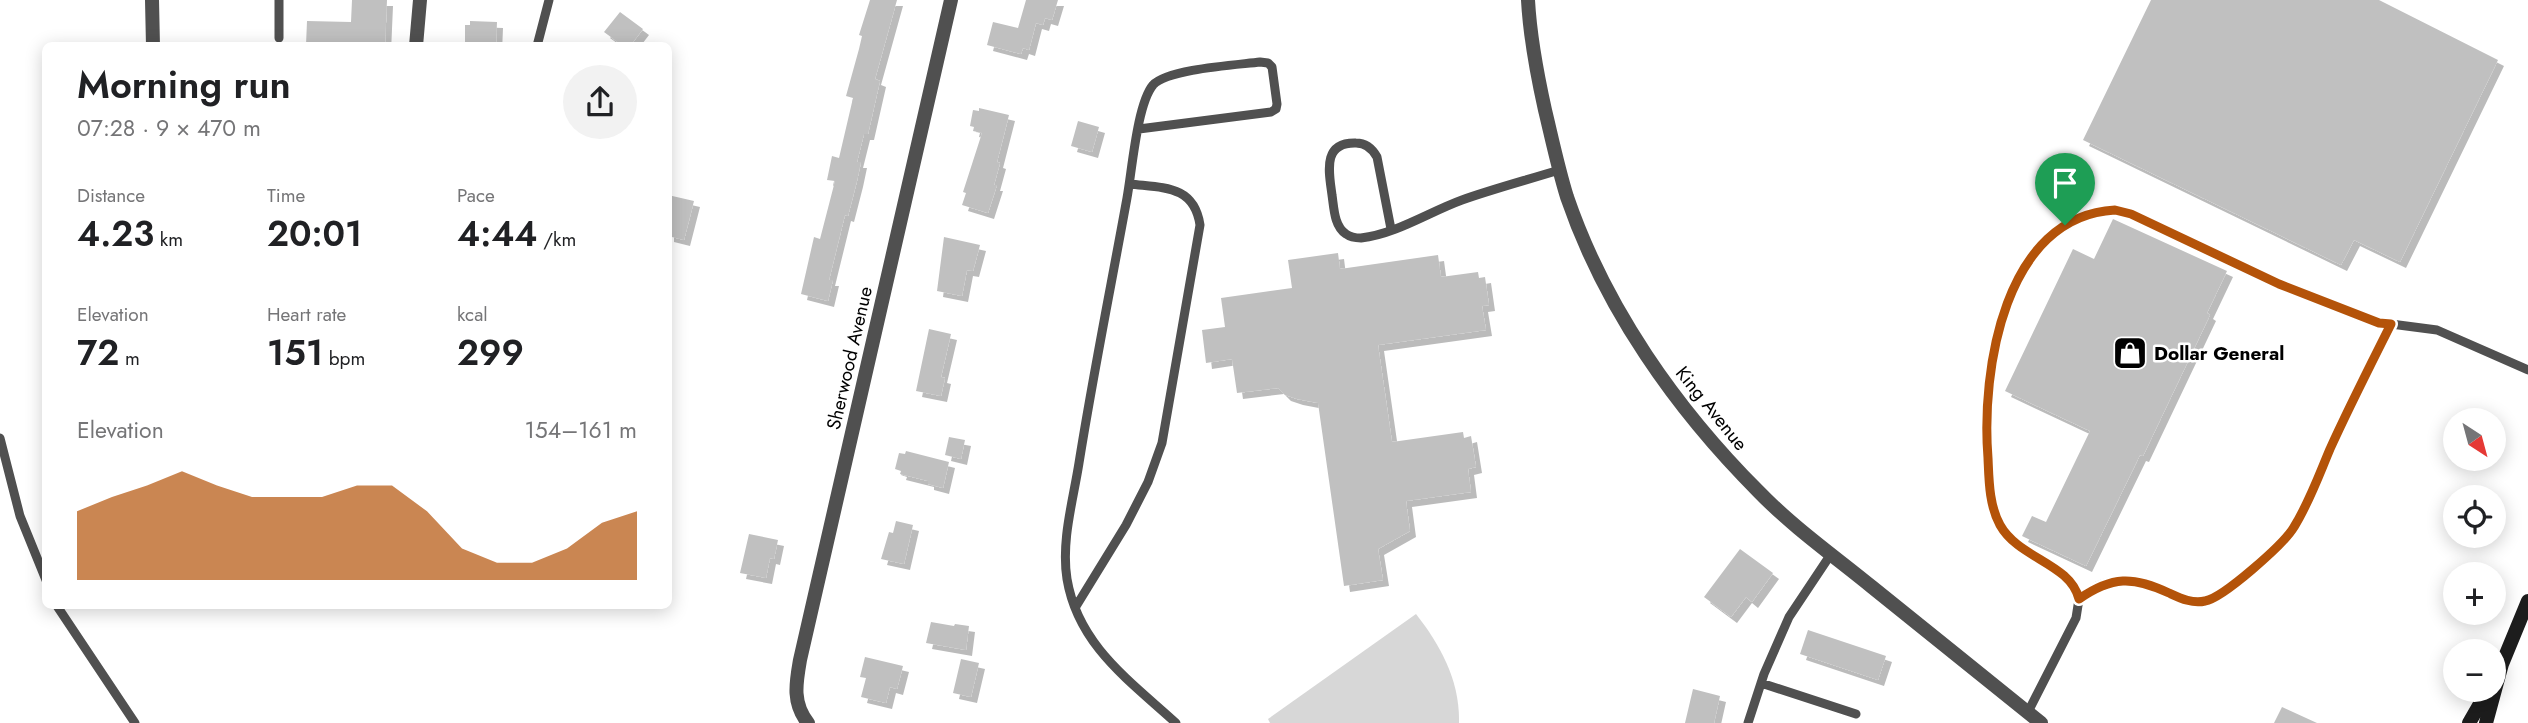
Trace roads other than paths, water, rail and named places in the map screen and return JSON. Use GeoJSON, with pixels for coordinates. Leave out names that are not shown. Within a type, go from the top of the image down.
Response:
{"type":"FeatureCollection","features":[{"type":"Feature","properties":{"kind":"main road"},"geometry":{"type":"LineString","coordinates":[[2506,654],[2528,601]]}},
{"type":"Feature","properties":{"kind":"main road"},"geometry":{"type":"LineString","coordinates":[[2469,723],[2481,702]]}},
{"type":"Feature","properties":{"kind":"main road"},"geometry":{"type":"LineString","coordinates":[[2486,723],[2492,702]]}},
{"type":"Feature","properties":{"kind":"street"},"geometry":{"type":"LineString","coordinates":[[152,0],[153,42]]}},
{"type":"Feature","properties":{"kind":"street"},"geometry":{"type":"LineString","coordinates":[[416,42],[420,0]]}},
{"type":"Feature","properties":{"kind":"street","name":"Sherwood Avenue"},"geometry":{"type":"LineString","coordinates":[[808,723],[798,706],[795,690],[800,660],[951,0]]}},
{"type":"Feature","properties":{"kind":"street","name":"King Avenue"},"geometry":{"type":"LineString","coordinates":[[1528,0],[1538,77],[1559,170],[1588,249],[1643,350],[1682,407],[1719,451],[1760,493],[1831,554],[2041,723]]}},
{"type":"Feature","properties":{"kind":"lane"},"geometry":{"type":"LineString","coordinates":[[279,0],[279,38]]}},
{"type":"Feature","properties":{"kind":"lane"},"geometry":{"type":"LineString","coordinates":[[538,42],[549,0]]}},
{"type":"Feature","properties":{"kind":"lane"},"geometry":{"type":"LineString","coordinates":[[1139,129],[1271,112],[1276,109],[1277,104],[1272,67],[1268,63],[1260,62],[1168,75],[1152,87],[1145,99],[1139,129],[1130,184],[1084,427],[1066,543],[1067,579],[1081,623],[1100,652],[1176,723]]}},
{"type":"Feature","properties":{"kind":"lane"},"geometry":{"type":"LineString","coordinates":[[1391,229],[1377,157],[1372,148],[1362,143],[1338,147],[1328,165],[1336,218],[1339,228],[1358,238],[1391,229],[1461,201],[1559,170]]}},
{"type":"Feature","properties":{"kind":"lane"},"geometry":{"type":"LineString","coordinates":[[1075,608],[1126,526],[1148,482],[1162,443],[1200,225],[1194,205],[1185,195],[1174,190],[1130,184]]}},
{"type":"Feature","properties":{"kind":"lane"},"geometry":{"type":"LineString","coordinates":[[2028,712],[2076,618],[2079,599],[2072,582],[2065,575],[2025,552],[2011,540],[2000,525],[1991,495],[1987,397],[2000,326],[2014,289],[2025,266],[2047,239],[2065,225],[2088,215],[2115,210],[2131,214],[2279,284],[2369,319],[2437,330],[2528,370]]}},
{"type":"Feature","properties":{"kind":"lane"},"geometry":{"type":"LineString","coordinates":[[2079,599],[2098,586],[2114,581],[2130,581],[2187,600],[2207,601],[2218,596],[2277,547],[2295,526],[2391,324]]}},
{"type":"Feature","properties":{"kind":"lane"},"geometry":{"type":"LineString","coordinates":[[0,438],[20,516],[42,570]]}},
{"type":"Feature","properties":{"kind":"lane"},"geometry":{"type":"LineString","coordinates":[[1748,723],[1760,683],[1789,617],[1831,554]]}},
{"type":"Feature","properties":{"kind":"lane"},"geometry":{"type":"LineString","coordinates":[[59,609],[135,723]]}},
{"type":"Feature","properties":{"kind":"lane"},"geometry":{"type":"LineString","coordinates":[[1760,683],[1856,714]]}},
{"type":"Feature","properties":{"kind":"place","name":"Dollar General"},"geometry":{"type":"Point","coordinates":[2130,353]}}]}
